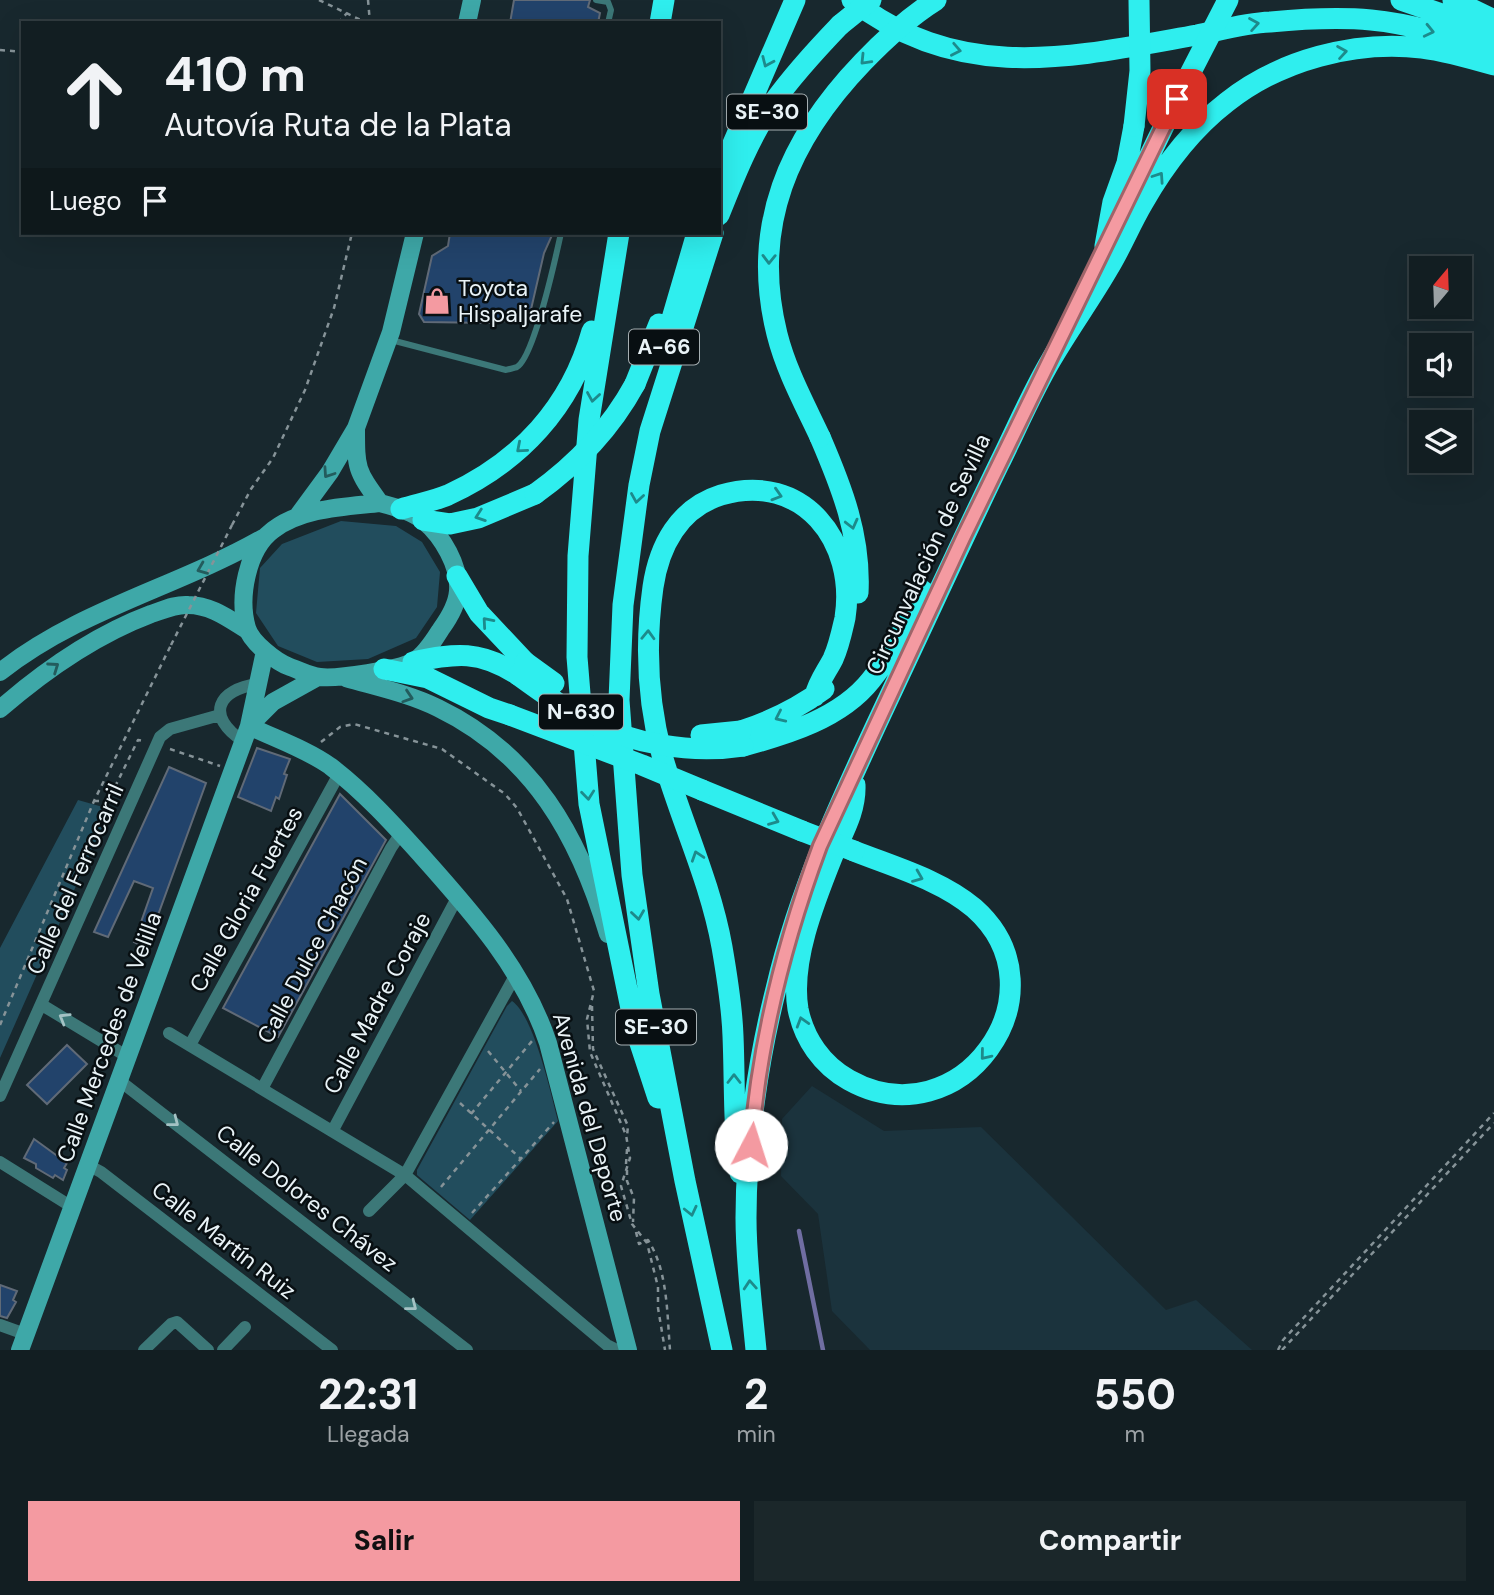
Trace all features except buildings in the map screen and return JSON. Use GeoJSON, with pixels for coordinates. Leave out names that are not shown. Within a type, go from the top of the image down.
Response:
{"type":"FeatureCollection","features":[{"type":"Feature","properties":{"kind":"highway"},"geometry":{"type":"LineString","coordinates":[[660,21],[664,0]]}},
{"type":"Feature","properties":{"kind":"highway"},"geometry":{"type":"LineString","coordinates":[[721,171],[795,0]]}},
{"type":"Feature","properties":{"kind":"highway"},"geometry":{"type":"LineString","coordinates":[[852,0],[910,36],[945,48],[987,56],[1031,59],[1080,56],[1268,22],[1338,20],[1369,20],[1405,25],[1494,50]]}},
{"type":"Feature","properties":{"kind":"highway","name":"SE-30"},"geometry":{"type":"LineString","coordinates":[[721,210],[747,150],[772,104],[792,77],[840,25],[871,0]]}},
{"type":"Feature","properties":{"kind":"highway"},"geometry":{"type":"LineString","coordinates":[[414,662],[446,655],[479,656],[522,668],[599,711],[643,727],[682,734],[712,735],[741,731],[772,721],[798,708],[829,686],[850,649],[858,607],[855,535],[843,491],[777,336],[769,286],[771,227],[779,192],[790,162],[829,99],[890,35],[936,0]]}},
{"type":"Feature","properties":{"kind":"highway"},"geometry":{"type":"LineString","coordinates":[[1105,246],[1113,202],[1127,163],[1133,125],[1140,71],[1139,0]]}},
{"type":"Feature","properties":{"kind":"highway"},"geometry":{"type":"LineString","coordinates":[[1050,362],[1228,0]]}},
{"type":"Feature","properties":{"kind":"highway"},"geometry":{"type":"LineString","coordinates":[[1401,0],[1494,32]]}},
{"type":"Feature","properties":{"kind":"highway"},"geometry":{"type":"LineString","coordinates":[[1453,0],[1494,20]]}},
{"type":"Feature","properties":{"kind":"highway","name":"Circunvalación de Sevilla"},"geometry":{"type":"LineString","coordinates":[[756,1350],[746,1220],[754,1108],[776,986],[803,893],[828,828],[963,538],[1050,362],[1110,267],[1160,175],[1180,148],[1227,102],[1280,71],[1331,53],[1345,51],[1387,46],[1422,48],[1494,65]]}},
{"type":"Feature","properties":{"kind":"highway"},"geometry":{"type":"LineString","coordinates":[[401,509],[445,496],[489,472],[516,453],[547,422],[566,394],[587,349],[614,235]]}},
{"type":"Feature","properties":{"kind":"highway","name":"N-630"},"geometry":{"type":"LineString","coordinates":[[619,235],[589,420],[578,555],[577,657],[589,804],[635,1028],[685,1181]]}},
{"type":"Feature","properties":{"kind":"highway","name":"A-66"},"geometry":{"type":"LineString","coordinates":[[650,431],[664,348],[696,235]]}},
{"type":"Feature","properties":{"kind":"highway","name":"SE-30"},"geometry":{"type":"LineString","coordinates":[[712,235],[650,431],[623,605],[619,700],[632,875],[649,994],[685,1181],[722,1350]]}},
{"type":"Feature","properties":{"kind":"highway"},"geometry":{"type":"LineString","coordinates":[[423,520],[450,524],[478,518],[535,494],[570,467],[597,441],[617,415],[635,384],[658,324],[686,265]]}},
{"type":"Feature","properties":{"kind":"highway"},"geometry":{"type":"LineString","coordinates":[[746,1220],[734,1130],[732,1013],[721,943],[709,892],[662,755],[650,696],[648,665],[649,618],[654,579],[663,549],[668,536],[685,516],[709,500],[750,491],[780,495],[808,510],[830,534],[839,550],[847,582],[845,617],[835,655],[817,687],[815,696]]}},
{"type":"Feature","properties":{"kind":"highway"},"geometry":{"type":"LineString","coordinates":[[457,576],[479,613],[522,668],[586,720],[630,737],[690,748],[719,749],[743,746],[808,724],[858,694],[876,674],[902,632],[934,568],[963,538]]}},
{"type":"Feature","properties":{"kind":"highway"},"geometry":{"type":"LineString","coordinates":[[384,669],[428,678],[489,708],[642,765],[802,831],[854,851],[931,882],[962,899],[990,926],[1002,950],[1009,974],[1005,1018],[996,1040],[976,1066],[954,1081],[933,1090],[910,1095],[885,1094],[857,1084],[824,1062],[801,1023],[796,995],[799,960],[832,858],[855,803],[855,771]]}},
{"type":"Feature","properties":{"kind":"main road"},"geometry":{"type":"LineString","coordinates":[[467,21],[472,0]]}},
{"type":"Feature","properties":{"kind":"main road"},"geometry":{"type":"LineString","coordinates":[[297,517],[356,428],[389,339],[415,235]]}},
{"type":"Feature","properties":{"kind":"main road"},"geometry":{"type":"LineString","coordinates":[[356,428],[356,464],[360,476],[380,503]]}},
{"type":"Feature","properties":{"kind":"main road"},"geometry":{"type":"LineString","coordinates":[[0,672],[21,656],[78,622],[222,561],[297,517],[334,508],[380,503],[401,509],[423,520],[439,537],[457,576],[458,591],[453,608],[429,647],[414,662],[343,677],[318,677],[283,664],[265,652],[247,630],[221,614],[187,604],[135,620],[77,651],[23,688],[0,709]]}},
{"type":"Feature","properties":{"kind":"main road"},"geometry":{"type":"LineString","coordinates":[[247,630],[244,601],[247,576],[253,556],[263,538]]}},
{"type":"Feature","properties":{"kind":"main road","name":"Calle Mercedes de Velilla"},"geometry":{"type":"LineString","coordinates":[[23,1342],[246,734],[265,652]]}},
{"type":"Feature","properties":{"kind":"main road","name":"Calle Mercedes de Velilla"},"geometry":{"type":"LineString","coordinates":[[246,734],[273,702],[318,677]]}},
{"type":"Feature","properties":{"kind":"main road"},"geometry":{"type":"LineString","coordinates":[[343,677],[417,700],[457,719],[501,748],[533,781],[563,824],[588,878],[635,1028]]}},
{"type":"Feature","properties":{"kind":"main road","name":"Avenida del Deporte"},"geometry":{"type":"LineString","coordinates":[[246,734],[311,755],[339,774],[401,833],[458,896],[516,974],[543,1028],[628,1350]]}},
{"type":"Feature","properties":{"kind":"street"},"geometry":{"type":"LineString","coordinates":[[246,734],[229,732],[220,715],[225,697],[229,693],[241,686],[259,684]]}},
{"type":"Feature","properties":{"kind":"street"},"geometry":{"type":"LineString","coordinates":[[156,745],[164,732],[170,729],[220,715]]}},
{"type":"Feature","properties":{"kind":"street","name":"Calle del Ferrocarril"},"geometry":{"type":"LineString","coordinates":[[0,1096],[156,745]]}},
{"type":"Feature","properties":{"kind":"street","name":"Calle Gloria Fuertes"},"geometry":{"type":"LineString","coordinates":[[190,1045],[339,774]]}},
{"type":"Feature","properties":{"kind":"street","name":"Calle Dulce Chacón"},"geometry":{"type":"LineString","coordinates":[[262,1089],[401,833]]}},
{"type":"Feature","properties":{"kind":"street","name":"Calle Madre Coraje"},"geometry":{"type":"LineString","coordinates":[[333,1130],[458,896]]}},
{"type":"Feature","properties":{"kind":"street"},"geometry":{"type":"LineString","coordinates":[[369,1211],[405,1175],[516,974]]}},
{"type":"Feature","properties":{"kind":"street"},"geometry":{"type":"LineString","coordinates":[[42,1005],[128,1057]]}},
{"type":"Feature","properties":{"kind":"street"},"geometry":{"type":"LineString","coordinates":[[169,1033],[405,1175],[607,1345],[617,1350]]}},
{"type":"Feature","properties":{"kind":"street","name":"Calle Dolores Chávez"},"geometry":{"type":"LineString","coordinates":[[120,1081],[467,1350]]}},
{"type":"Feature","properties":{"kind":"street"},"geometry":{"type":"LineString","coordinates":[[0,1162],[72,1207]]}},
{"type":"Feature","properties":{"kind":"street","name":"Calle Martín Ruiz"},"geometry":{"type":"LineString","coordinates":[[88,1165],[102,1172],[332,1350]]}},
{"type":"Feature","properties":{"kind":"street"},"geometry":{"type":"LineString","coordinates":[[144,1350],[171,1324],[177,1322],[208,1350]]}},
{"type":"Feature","properties":{"kind":"street"},"geometry":{"type":"LineString","coordinates":[[0,1325],[23,1342]]}},
{"type":"Feature","properties":{"kind":"street"},"geometry":{"type":"LineString","coordinates":[[223,1350],[245,1327]]}},
{"type":"Feature","properties":{"kind":"lane"},"geometry":{"type":"LineString","coordinates":[[596,0],[608,2],[611,10],[608,21]]}},
{"type":"Feature","properties":{"kind":"lane"},"geometry":{"type":"LineString","coordinates":[[389,339],[506,370],[516,368],[523,361],[541,315],[561,235]]}},
{"type":"Feature","properties":{"kind":"path"},"geometry":{"type":"LineString","coordinates":[[319,0],[365,21]]}},
{"type":"Feature","properties":{"kind":"path"},"geometry":{"type":"LineString","coordinates":[[368,0],[369,21]]}},
{"type":"Feature","properties":{"kind":"path"},"geometry":{"type":"LineString","coordinates":[[340,21],[348,13]]}},
{"type":"Feature","properties":{"kind":"path"},"geometry":{"type":"LineString","coordinates":[[0,50],[21,52]]}},
{"type":"Feature","properties":{"kind":"path"},"geometry":{"type":"LineString","coordinates":[[0,1025],[94,801],[232,524],[251,489],[273,458],[304,390],[334,308],[352,235]]}},
{"type":"Feature","properties":{"kind":"path"},"geometry":{"type":"LineString","coordinates":[[94,801],[108,801],[138,740],[232,769]]}},
{"type":"Feature","properties":{"kind":"path"},"geometry":{"type":"LineString","coordinates":[[593,1000],[593,1049],[628,1126],[627,1181],[634,1198],[633,1221],[639,1244],[648,1240],[658,1254],[666,1300],[670,1350]]}},
{"type":"Feature","properties":{"kind":"path"},"geometry":{"type":"LineString","coordinates":[[471,1114],[543,1028]]}},
{"type":"Feature","properties":{"kind":"path"},"geometry":{"type":"LineString","coordinates":[[479,1041],[521,1091]]}},
{"type":"Feature","properties":{"kind":"path"},"geometry":{"type":"LineString","coordinates":[[432,1198],[551,1056]]}},
{"type":"Feature","properties":{"kind":"path"},"geometry":{"type":"LineString","coordinates":[[450,1094],[521,1159]]}},
{"type":"Feature","properties":{"kind":"path"},"geometry":{"type":"LineString","coordinates":[[462,1224],[565,1110]]}},
{"type":"Feature","properties":{"kind":"path"},"geometry":{"type":"LineString","coordinates":[[1280,1350],[1283,1340],[1494,1113]]}},
{"type":"Feature","properties":{"kind":"path"},"geometry":{"type":"LineString","coordinates":[[1280,1350],[1494,1123]]}},
{"type":"Feature","properties":{"kind":"shaded area"},"geometry":{"type":"Polygon","coordinates":[[[341,521],[396,526],[422,542],[440,572],[437,607],[416,638],[368,659],[317,662],[278,646],[256,613],[260,568],[282,544],[341,521]]]}},
{"type":"Feature","properties":{"kind":"shaded area"},"geometry":{"type":"Polygon","coordinates":[[[78,800],[110,809],[0,1058],[0,948],[78,800]]]}},
{"type":"Feature","properties":{"kind":"shaded area"},"geometry":{"type":"Polygon","coordinates":[[[512,1001],[520,1009],[534,1038],[558,1121],[470,1220],[417,1175],[417,1170],[512,1001]]]}},
{"type":"Feature","properties":{"kind":"shaded area"},"geometry":{"type":"Polygon","coordinates":[[[812,1086],[884,1131],[981,1127],[1166,1310],[1196,1300],[1252,1350],[870,1350],[832,1311],[818,1214],[781,1176],[782,1119],[812,1086]]]}},
{"type":"Feature","properties":{"kind":"waterway"},"geometry":{"type":"LineString","coordinates":[[799,1231],[823,1350]]}},
{"type":"Feature","properties":{"kind":"place","name":"Toyota Hispaljarafe"},"geometry":{"type":"Point","coordinates":[437,301]}},
{"type":"Feature","properties":{"kind":"route"},"geometry":{"type":"LineString","coordinates":[[751,1145],[761,1062],[776,986],[803,893],[820,846],[963,538],[1177,99]]}}]}
